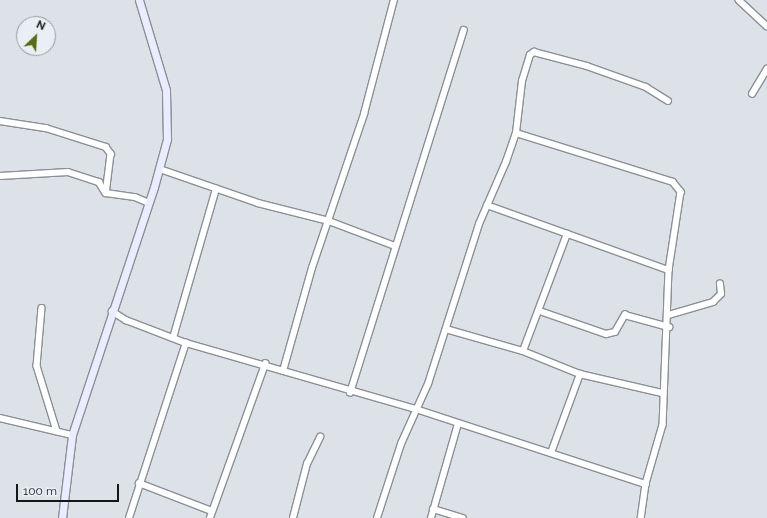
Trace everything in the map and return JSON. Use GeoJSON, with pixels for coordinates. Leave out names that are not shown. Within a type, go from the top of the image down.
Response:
{"type":"FeatureCollection","features":[{"type":"Feature","properties":{"kind":"street"},"geometry":{"type":"LineString","coordinates":[[62,518],[72,435],[160,169],[167,139],[167,101],[140,0]]}},
{"type":"Feature","properties":{"kind":"street"},"geometry":{"type":"LineString","coordinates":[[283,371],[329,221],[364,114],[394,0]]}},
{"type":"Feature","properties":{"kind":"street"},"geometry":{"type":"LineString","coordinates":[[739,0],[767,26]]}},
{"type":"Feature","properties":{"kind":"street"},"geometry":{"type":"LineString","coordinates":[[350,393],[464,30]]}},
{"type":"Feature","properties":{"kind":"street"},"geometry":{"type":"LineString","coordinates":[[377,518],[401,444],[416,409],[446,329],[487,205],[516,134],[522,81],[533,52],[620,77],[668,101]]}},
{"type":"Feature","properties":{"kind":"street"},"geometry":{"type":"LineString","coordinates":[[752,94],[767,69]]}},
{"type":"Feature","properties":{"kind":"street"},"geometry":{"type":"LineString","coordinates":[[0,121],[46,128],[106,147],[111,154],[106,193]]}},
{"type":"Feature","properties":{"kind":"street"},"geometry":{"type":"LineString","coordinates":[[516,134],[676,184],[681,192],[669,270],[668,327],[662,393],[662,434],[646,484],[641,518]]}},
{"type":"Feature","properties":{"kind":"street"},"geometry":{"type":"LineString","coordinates":[[160,169],[216,189],[308,218],[329,221],[396,246]]}},
{"type":"Feature","properties":{"kind":"street"},"geometry":{"type":"LineString","coordinates":[[0,176],[68,172],[99,182],[106,193]]}},
{"type":"Feature","properties":{"kind":"street"},"geometry":{"type":"LineString","coordinates":[[173,338],[216,189]]}},
{"type":"Feature","properties":{"kind":"street"},"geometry":{"type":"LineString","coordinates":[[106,193],[135,196],[149,203]]}},
{"type":"Feature","properties":{"kind":"street"},"geometry":{"type":"LineString","coordinates":[[487,205],[669,270]]}},
{"type":"Feature","properties":{"kind":"street"},"geometry":{"type":"LineString","coordinates":[[523,351],[540,311],[567,234]]}},
{"type":"Feature","properties":{"kind":"street"},"geometry":{"type":"LineString","coordinates":[[668,315],[713,302],[721,294],[720,284]]}},
{"type":"Feature","properties":{"kind":"street"},"geometry":{"type":"LineString","coordinates":[[42,308],[38,366],[57,431]]}},
{"type":"Feature","properties":{"kind":"street"},"geometry":{"type":"LineString","coordinates":[[112,311],[126,320],[186,343],[265,364],[350,393],[416,409],[458,424],[646,484]]}},
{"type":"Feature","properties":{"kind":"street"},"geometry":{"type":"LineString","coordinates":[[540,311],[606,334],[615,332],[625,315],[668,327]]}},
{"type":"Feature","properties":{"kind":"street"},"geometry":{"type":"LineString","coordinates":[[446,329],[523,351],[580,374],[662,393]]}},
{"type":"Feature","properties":{"kind":"street"},"geometry":{"type":"LineString","coordinates":[[129,518],[139,483],[186,343]]}},
{"type":"Feature","properties":{"kind":"street"},"geometry":{"type":"LineString","coordinates":[[210,518],[265,364]]}},
{"type":"Feature","properties":{"kind":"street"},"geometry":{"type":"LineString","coordinates":[[551,453],[580,374]]}},
{"type":"Feature","properties":{"kind":"street"},"geometry":{"type":"LineString","coordinates":[[0,418],[72,435]]}},
{"type":"Feature","properties":{"kind":"street"},"geometry":{"type":"LineString","coordinates":[[430,518],[458,424]]}},
{"type":"Feature","properties":{"kind":"street"},"geometry":{"type":"LineString","coordinates":[[293,518],[307,464],[320,437]]}},
{"type":"Feature","properties":{"kind":"street"},"geometry":{"type":"LineString","coordinates":[[139,483],[212,511]]}},
{"type":"Feature","properties":{"kind":"street"},"geometry":{"type":"LineString","coordinates":[[433,509],[463,518]]}}]}
